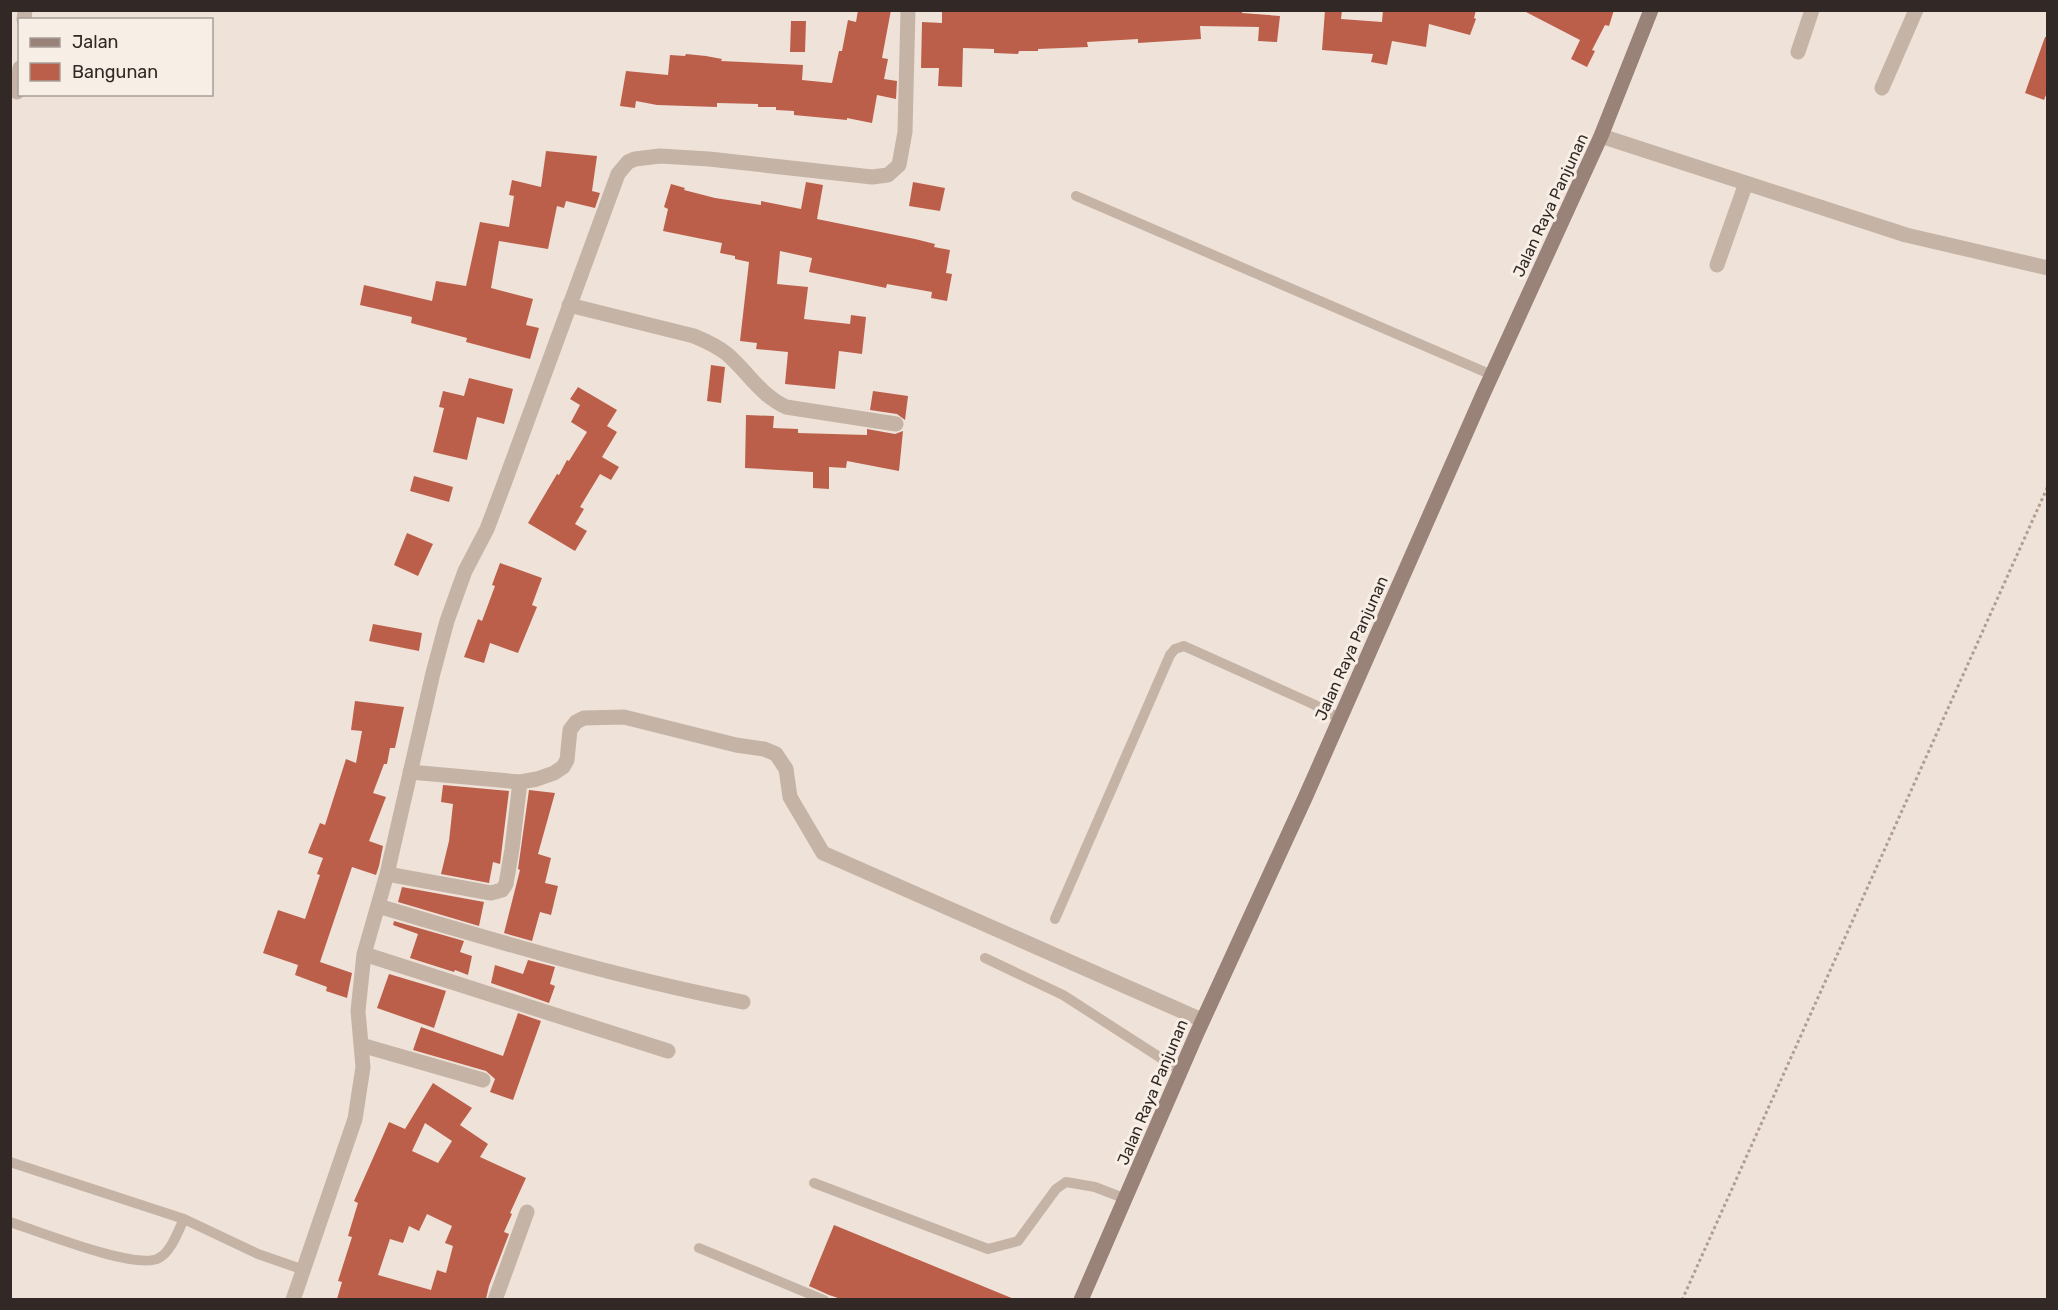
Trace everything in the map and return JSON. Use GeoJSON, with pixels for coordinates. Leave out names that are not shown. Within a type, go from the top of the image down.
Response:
{"type":"FeatureCollection","features":[{"type":"Feature","properties":{"kind":"main road","name":"Jalan Raya Panjunan"},"geometry":{"type":"LineString","coordinates":[[1081,1299],[1202,1020],[1492,375],[1608,139],[1651,10]]}},
{"type":"Feature","properties":{"kind":"street"},"geometry":{"type":"LineString","coordinates":[[293,1299],[355,1119],[363,1067],[358,1011],[364,954],[387,874],[447,621],[465,571],[487,529],[618,174],[628,162],[635,159],[660,156],[709,159],[872,177],[888,175],[899,165],[904,132],[908,10]]}},
{"type":"Feature","properties":{"kind":"street"},"geometry":{"type":"LineString","coordinates":[[1798,52],[1812,10]]}},
{"type":"Feature","properties":{"kind":"street"},"geometry":{"type":"LineString","coordinates":[[1882,88],[1917,10]]}},
{"type":"Feature","properties":{"kind":"street"},"geometry":{"type":"LineString","coordinates":[[17,92],[18,84]]}},
{"type":"Feature","properties":{"kind":"street"},"geometry":{"type":"LineString","coordinates":[[1608,139],[1906,235],[2048,268]]}},
{"type":"Feature","properties":{"kind":"street"},"geometry":{"type":"LineString","coordinates":[[1717,265],[1746,183]]}},
{"type":"Feature","properties":{"kind":"street"},"geometry":{"type":"LineString","coordinates":[[569,305],[694,336],[712,344],[728,355],[762,392],[773,401],[786,407],[896,424]]}},
{"type":"Feature","properties":{"kind":"street"},"geometry":{"type":"LineString","coordinates":[[410,772],[520,782],[537,779],[563,767],[567,760],[570,730],[576,722],[584,718],[624,717],[736,745],[764,749],[776,754],[786,769],[790,797],[823,854],[1202,1020]]}},
{"type":"Feature","properties":{"kind":"street"},"geometry":{"type":"LineString","coordinates":[[387,874],[491,893],[502,890],[506,884],[512,849],[520,782]]}},
{"type":"Feature","properties":{"kind":"street"},"geometry":{"type":"LineString","coordinates":[[378,906],[568,961],[743,1002]]}},
{"type":"Feature","properties":{"kind":"street"},"geometry":{"type":"LineString","coordinates":[[364,954],[668,1051]]}},
{"type":"Feature","properties":{"kind":"street"},"geometry":{"type":"LineString","coordinates":[[361,1045],[483,1080]]}},
{"type":"Feature","properties":{"kind":"street"},"geometry":{"type":"LineString","coordinates":[[495,1299],[527,1212]]}},
{"type":"Feature","properties":{"kind":"lane"},"geometry":{"type":"LineString","coordinates":[[1076,196],[1492,375]]}},
{"type":"Feature","properties":{"kind":"lane"},"geometry":{"type":"LineString","coordinates":[[1055,919],[1170,655],[1175,649],[1184,646],[1339,718]]}},
{"type":"Feature","properties":{"kind":"lane"},"geometry":{"type":"LineString","coordinates":[[985,958],[1063,994],[1181,1071]]}},
{"type":"Feature","properties":{"kind":"lane"},"geometry":{"type":"LineString","coordinates":[[10,1162],[184,1219],[258,1254],[304,1270]]}},
{"type":"Feature","properties":{"kind":"lane"},"geometry":{"type":"LineString","coordinates":[[814,1183],[988,1249],[1018,1241],[1056,1189],[1066,1182],[1095,1187],[1126,1199]]}},
{"type":"Feature","properties":{"kind":"lane"},"geometry":{"type":"LineString","coordinates":[[10,1222],[124,1259],[151,1262],[161,1258],[184,1219]]}},
{"type":"Feature","properties":{"kind":"lane"},"geometry":{"type":"LineString","coordinates":[[699,1248],[824,1299]]}},
{"type":"Feature","properties":{"kind":"path"},"geometry":{"type":"LineString","coordinates":[[1682,1299],[2048,486]]}},
{"type":"Feature","properties":{"kind":"building"},"geometry":{"type":"Polygon","coordinates":[[[858,10],[891,10],[882,58],[888,59],[884,79],[897,81],[896,99],[877,95],[872,123],[847,118],[847,120],[794,115],[794,111],[776,110],[776,107],[758,107],[758,104],[717,103],[717,107],[657,105],[636,101],[635,108],[620,106],[626,71],[668,75],[670,55],[685,56],[686,54],[722,59],[721,61],[803,65],[802,80],[832,83],[839,51],[842,51],[848,20],[856,22],[858,10]]]}},
{"type":"Feature","properties":{"kind":"building"},"geometry":{"type":"Polygon","coordinates":[[[942,10],[1242,10],[1242,13],[1280,16],[1277,42],[1258,41],[1259,27],[1200,26],[1201,39],[1138,43],[1138,39],[1087,42],[1088,47],[1038,49],[1038,51],[1019,51],[1018,54],[994,53],[994,49],[963,48],[962,87],[938,86],[939,68],[921,68],[922,22],[942,23],[942,10]]]}},
{"type":"Feature","properties":{"kind":"building"},"geometry":{"type":"Polygon","coordinates":[[[1325,10],[1342,10],[1341,19],[1382,22],[1383,10],[1476,10],[1474,18],[1476,19],[1470,35],[1429,24],[1426,47],[1392,41],[1387,65],[1371,62],[1373,54],[1322,50],[1325,10]]]}},
{"type":"Feature","properties":{"kind":"building"},"geometry":{"type":"Polygon","coordinates":[[[1522,10],[1614,10],[1609,26],[1605,25],[1592,50],[1595,51],[1587,67],[1571,59],[1580,40],[1522,10]]]}},
{"type":"Feature","properties":{"kind":"building"},"geometry":{"type":"Polygon","coordinates":[[[791,21],[806,21],[805,52],[790,52],[791,21]]]}},
{"type":"Feature","properties":{"kind":"building"},"geometry":{"type":"Polygon","coordinates":[[[2045,37],[2048,37],[2048,90],[2044,100],[2025,93],[2045,37]]]}},
{"type":"Feature","properties":{"kind":"building"},"geometry":{"type":"Polygon","coordinates":[[[546,151],[597,156],[592,191],[600,193],[595,208],[566,201],[564,208],[557,206],[548,249],[499,241],[491,288],[533,299],[526,325],[539,328],[530,359],[466,342],[467,338],[411,323],[412,317],[360,305],[364,285],[432,301],[436,281],[466,286],[480,222],[509,227],[514,196],[509,195],[512,180],[541,187],[546,151]]]}},
{"type":"Feature","properties":{"kind":"building"},"geometry":{"type":"Polygon","coordinates":[[[806,182],[823,185],[817,219],[915,239],[935,244],[934,247],[950,250],[946,273],[952,274],[947,301],[931,298],[932,292],[887,284],[886,288],[809,272],[812,258],[780,251],[777,284],[808,287],[804,319],[850,324],[851,315],[866,317],[862,354],[839,351],[835,389],[785,384],[788,352],[756,349],[757,343],[740,341],[749,262],[720,253],[722,243],[663,231],[668,209],[664,207],[671,184],[715,198],[761,205],[761,201],[801,209],[806,182]]]}},
{"type":"Feature","properties":{"kind":"building"},"geometry":{"type":"Polygon","coordinates":[[[913,182],[945,188],[940,211],[909,206],[913,182]]]}},
{"type":"Feature","properties":{"kind":"building"},"geometry":{"type":"Polygon","coordinates":[[[711,365],[725,367],[721,403],[707,401],[711,365]]]}},
{"type":"Feature","properties":{"kind":"building"},"geometry":{"type":"Polygon","coordinates":[[[469,378],[513,389],[504,424],[477,417],[467,460],[433,452],[444,408],[439,407],[443,391],[464,396],[469,378]]]}},
{"type":"Feature","properties":{"kind":"building"},"geometry":{"type":"Polygon","coordinates":[[[578,387],[617,410],[607,426],[617,432],[602,457],[619,467],[611,480],[600,474],[580,507],[584,509],[575,524],[587,531],[575,551],[528,523],[557,474],[559,475],[567,460],[569,461],[587,432],[571,422],[580,405],[570,399],[578,387]]]}},
{"type":"Feature","properties":{"kind":"building"},"geometry":{"type":"Polygon","coordinates":[[[873,391],[908,396],[905,420],[897,414],[870,410],[873,391]]]}},
{"type":"Feature","properties":{"kind":"building"},"geometry":{"type":"Polygon","coordinates":[[[746,415],[774,416],[773,428],[798,429],[798,433],[867,435],[867,429],[895,434],[903,431],[899,471],[847,461],[846,468],[829,467],[829,489],[813,488],[813,472],[745,468],[746,415]]]}},
{"type":"Feature","properties":{"kind":"building"},"geometry":{"type":"Polygon","coordinates":[[[414,476],[453,487],[449,502],[410,491],[414,476]]]}},
{"type":"Feature","properties":{"kind":"building"},"geometry":{"type":"Polygon","coordinates":[[[407,533],[433,544],[418,576],[394,565],[407,533]]]}},
{"type":"Feature","properties":{"kind":"building"},"geometry":{"type":"Polygon","coordinates":[[[500,563],[542,578],[532,605],[537,607],[518,653],[490,643],[484,663],[464,657],[478,619],[482,621],[495,586],[492,585],[500,563]]]}},
{"type":"Feature","properties":{"kind":"building"},"geometry":{"type":"Polygon","coordinates":[[[373,624],[422,633],[419,651],[369,641],[373,624]]]}},
{"type":"Feature","properties":{"kind":"building"},"geometry":{"type":"Polygon","coordinates":[[[355,701],[404,707],[395,748],[390,748],[387,764],[384,764],[373,793],[386,797],[369,841],[383,846],[379,866],[376,875],[352,867],[320,962],[352,973],[347,998],[326,991],[327,987],[295,975],[298,965],[263,953],[278,910],[305,919],[320,875],[317,874],[323,858],[308,853],[320,823],[325,825],[346,759],[356,763],[362,731],[351,730],[355,701]]]}},
{"type":"Feature","properties":{"kind":"building"},"geometry":{"type":"Polygon","coordinates":[[[443,785],[509,791],[500,864],[493,862],[489,883],[441,874],[449,841],[453,804],[441,802],[443,785]]]}},
{"type":"Feature","properties":{"kind":"building"},"geometry":{"type":"Polygon","coordinates":[[[529,790],[555,793],[538,854],[551,858],[545,883],[558,886],[551,915],[540,912],[532,941],[504,933],[520,870],[518,869],[529,790]]]}},
{"type":"Feature","properties":{"kind":"building"},"geometry":{"type":"Polygon","coordinates":[[[402,887],[484,902],[479,926],[398,902],[402,887]]]}},
{"type":"Feature","properties":{"kind":"building"},"geometry":{"type":"Polygon","coordinates":[[[394,921],[464,941],[460,952],[472,956],[468,975],[410,958],[418,934],[393,925],[394,921]]]}},
{"type":"Feature","properties":{"kind":"building"},"geometry":{"type":"Polygon","coordinates":[[[528,960],[555,967],[550,984],[555,986],[549,1003],[491,983],[495,965],[523,974],[528,960]]]}},
{"type":"Feature","properties":{"kind":"building"},"geometry":{"type":"Polygon","coordinates":[[[389,974],[446,991],[434,1028],[377,1008],[389,974]]]}},
{"type":"Feature","properties":{"kind":"building"},"geometry":{"type":"Polygon","coordinates":[[[518,1013],[541,1021],[513,1100],[490,1092],[495,1079],[486,1071],[413,1050],[421,1027],[503,1056],[518,1013]]]}},
{"type":"Feature","properties":{"kind":"building"},"geometry":{"type":"Polygon","coordinates":[[[433,1083],[472,1108],[460,1125],[488,1144],[480,1157],[526,1178],[510,1213],[512,1214],[504,1232],[509,1234],[486,1299],[337,1299],[342,1282],[338,1281],[352,1237],[348,1236],[358,1203],[354,1201],[389,1122],[405,1129],[433,1083]],[[425,1123],[412,1151],[438,1163],[452,1141],[425,1123]],[[427,1214],[419,1231],[409,1226],[403,1243],[390,1239],[378,1275],[431,1290],[437,1270],[446,1273],[453,1246],[445,1243],[452,1226],[427,1214]]]}},
{"type":"Feature","properties":{"kind":"building"},"geometry":{"type":"Polygon","coordinates":[[[834,1225],[1014,1299],[841,1299],[829,1295],[809,1286],[834,1225]]]}}]}
